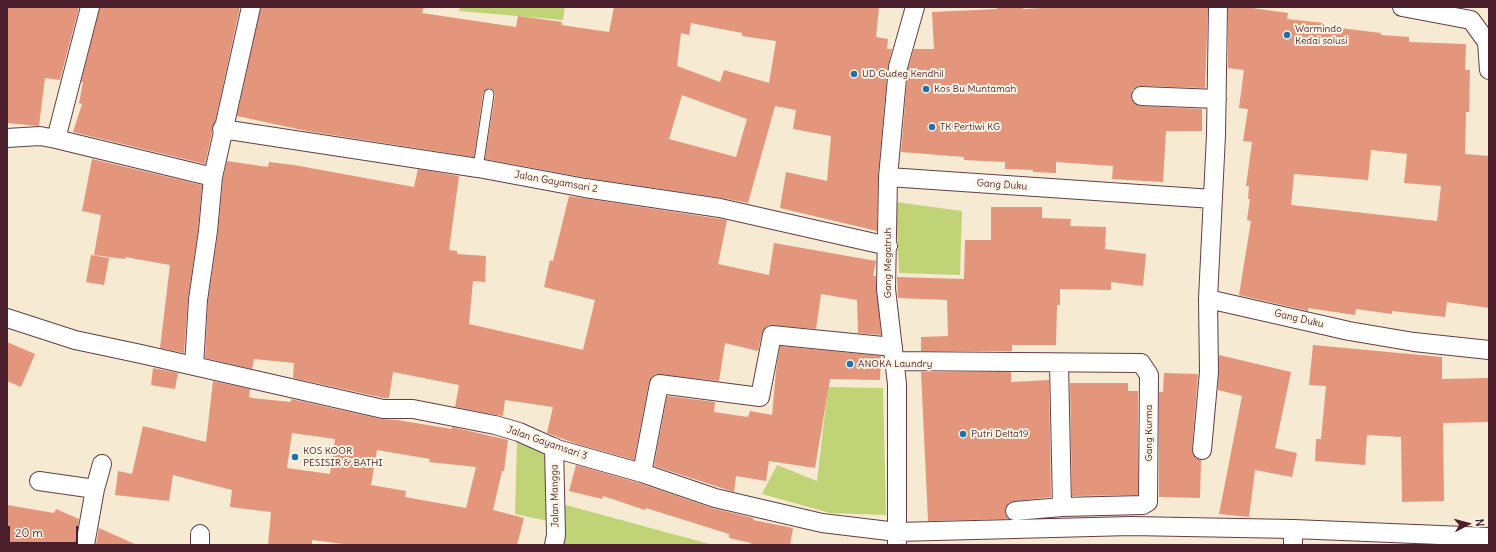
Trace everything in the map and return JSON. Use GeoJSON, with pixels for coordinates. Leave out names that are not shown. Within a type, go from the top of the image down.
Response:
{"type":"FeatureCollection","features":[{"type":"Feature","properties":{"kind":"street"},"geometry":{"type":"LineString","coordinates":[[48,137],[90,7]]}},
{"type":"Feature","properties":{"kind":"street"},"geometry":{"type":"LineString","coordinates":[[194,366],[198,300],[208,231],[213,177],[222,129],[251,7]]}},
{"type":"Feature","properties":{"kind":"street","name":"Gang Megatruh"},"geometry":{"type":"LineString","coordinates":[[897,538],[897,384],[886,289],[888,246],[888,177],[898,67],[915,7]]}},
{"type":"Feature","properties":{"kind":"street"},"geometry":{"type":"LineString","coordinates":[[1202,450],[1209,372],[1208,299],[1217,99],[1218,7]]}},
{"type":"Feature","properties":{"kind":"street"},"geometry":{"type":"LineString","coordinates":[[1402,7],[1471,20],[1489,20]]}},
{"type":"Feature","properties":{"kind":"street"},"geometry":{"type":"LineString","coordinates":[[1471,20],[1487,42],[1489,70]]}},
{"type":"Feature","properties":{"kind":"street"},"geometry":{"type":"LineString","coordinates":[[1141,96],[1217,99]]}},
{"type":"Feature","properties":{"kind":"street","name":"Jalan Gayamsari 2"},"geometry":{"type":"LineString","coordinates":[[222,129],[478,168],[585,188],[720,208],[888,246]]}},
{"type":"Feature","properties":{"kind":"street"},"geometry":{"type":"LineString","coordinates":[[7,138],[48,137],[213,177]]}},
{"type":"Feature","properties":{"kind":"street","name":"Gang Duku"},"geometry":{"type":"LineString","coordinates":[[888,177],[1213,199]]}},
{"type":"Feature","properties":{"kind":"street","name":"Gang Duku"},"geometry":{"type":"LineString","coordinates":[[1208,299],[1349,331],[1414,342],[1489,350]]}},
{"type":"Feature","properties":{"kind":"street","name":"Jalan Gayamsari 3"},"geometry":{"type":"LineString","coordinates":[[7,318],[75,340],[383,409],[413,409],[489,424],[519,432],[554,447],[642,473],[715,498],[797,518],[897,538],[1094,526],[1293,537],[1489,537]]}},
{"type":"Feature","properties":{"kind":"street","name":"Gang Kurma"},"geometry":{"type":"LineString","coordinates":[[642,473],[659,384],[760,397],[772,335],[894,354],[1059,363],[1141,363],[1149,375],[1148,502],[1143,505],[1062,507],[1015,512]]}},
{"type":"Feature","properties":{"kind":"street"},"geometry":{"type":"LineString","coordinates":[[1059,363],[1062,507]]}},
{"type":"Feature","properties":{"kind":"street","name":"Jalan Mangga"},"geometry":{"type":"LineString","coordinates":[[554,447],[556,535],[554,545]]}},
{"type":"Feature","properties":{"kind":"street"},"geometry":{"type":"LineString","coordinates":[[85,545],[94,489],[102,464]]}},
{"type":"Feature","properties":{"kind":"street"},"geometry":{"type":"LineString","coordinates":[[39,481],[94,489]]}},
{"type":"Feature","properties":{"kind":"lane"},"geometry":{"type":"LineString","coordinates":[[478,168],[489,94]]}},
{"type":"Feature","properties":{"kind":"green space"},"geometry":{"type":"Polygon","coordinates":[[[460,7],[565,7],[563,20],[459,11],[460,7]]]}},
{"type":"Feature","properties":{"kind":"green space"},"geometry":{"type":"Polygon","coordinates":[[[896,202],[962,211],[960,275],[899,273],[896,202]]]}},
{"type":"Feature","properties":{"kind":"green space"},"geometry":{"type":"Polygon","coordinates":[[[828,387],[883,388],[886,515],[830,513],[762,494],[777,465],[817,481],[828,387]]]}},
{"type":"Feature","properties":{"kind":"green space"},"geometry":{"type":"Polygon","coordinates":[[[517,439],[547,447],[548,521],[515,514],[517,439]]]}},
{"type":"Feature","properties":{"kind":"green space"},"geometry":{"type":"Polygon","coordinates":[[[555,502],[713,545],[564,545],[555,502]]]}},
{"type":"Feature","properties":{"kind":"building"},"geometry":{"type":"Polygon","coordinates":[[[7,7],[79,7],[60,80],[45,78],[39,126],[7,123],[7,7]]]}},
{"type":"Feature","properties":{"kind":"building"},"geometry":{"type":"Polygon","coordinates":[[[100,7],[240,7],[215,122],[212,127],[205,164],[73,132],[82,104],[79,103],[83,82],[81,82],[100,7]]]}},
{"type":"Feature","properties":{"kind":"building"},"geometry":{"type":"Polygon","coordinates":[[[261,7],[424,7],[422,13],[516,27],[518,16],[562,22],[561,25],[609,32],[614,7],[879,7],[876,37],[888,39],[887,49],[892,49],[888,66],[878,176],[877,231],[780,208],[786,172],[827,181],[831,136],[793,129],[796,110],[775,106],[748,203],[587,178],[485,159],[495,95],[494,91],[490,88],[486,89],[483,93],[474,157],[307,131],[237,116],[261,7]],[[691,23],[689,35],[681,33],[677,66],[720,82],[724,70],[769,83],[776,41],[742,36],[742,33],[691,23]],[[682,95],[669,139],[736,157],[747,119],[682,95]]]}},
{"type":"Feature","properties":{"kind":"building"},"geometry":{"type":"Polygon","coordinates":[[[997,7],[1023,7],[1023,9],[1060,7],[1208,7],[1205,88],[1141,86],[1132,90],[1132,101],[1140,106],[1202,109],[1202,131],[1166,131],[1163,182],[1112,179],[1113,166],[1056,162],[1056,173],[1033,172],[1033,170],[1005,169],[1005,162],[964,160],[964,157],[901,152],[908,69],[914,49],[934,49],[932,12],[997,9],[997,7]]]}},
{"type":"Feature","properties":{"kind":"building"},"geometry":{"type":"Polygon","coordinates":[[[1228,7],[1245,7],[1288,13],[1287,19],[1324,23],[1324,26],[1381,33],[1381,35],[1409,37],[1409,42],[1466,44],[1465,70],[1470,70],[1469,112],[1466,112],[1465,154],[1489,156],[1489,308],[1447,302],[1445,317],[1392,311],[1392,314],[1356,309],[1355,315],[1308,308],[1308,311],[1239,295],[1251,221],[1247,220],[1250,199],[1248,199],[1249,186],[1246,186],[1252,142],[1243,141],[1248,109],[1239,108],[1244,70],[1228,68],[1228,7]],[[1371,150],[1368,180],[1294,174],[1291,205],[1437,221],[1441,186],[1404,183],[1407,154],[1371,150]]]}},
{"type":"Feature","properties":{"kind":"building"},"geometry":{"type":"Polygon","coordinates":[[[92,159],[202,185],[198,230],[188,299],[184,353],[160,348],[170,265],[125,257],[125,259],[94,255],[101,215],[82,211],[92,159]]]}},
{"type":"Feature","properties":{"kind":"building"},"geometry":{"type":"Polygon","coordinates":[[[227,161],[268,167],[269,162],[294,165],[414,187],[418,169],[459,176],[449,250],[457,251],[457,254],[486,256],[485,282],[473,281],[469,324],[583,350],[595,300],[544,287],[550,260],[553,261],[569,196],[727,220],[718,264],[769,275],[774,243],[876,261],[873,276],[876,276],[881,335],[858,333],[857,300],[821,294],[816,329],[768,325],[762,333],[758,351],[725,343],[719,381],[655,374],[649,382],[634,460],[577,444],[547,433],[553,407],[505,400],[503,416],[455,407],[459,385],[393,372],[389,398],[384,398],[293,378],[294,363],[254,359],[252,369],[205,358],[208,301],[218,232],[223,179],[227,161]]]}},
{"type":"Feature","properties":{"kind":"building"},"geometry":{"type":"Polygon","coordinates":[[[991,207],[1042,207],[1042,218],[1071,219],[1070,226],[1106,227],[1105,249],[1146,254],[1143,286],[1111,282],[1111,290],[1060,289],[1060,305],[1057,305],[1056,345],[1012,345],[1012,351],[921,351],[921,337],[948,336],[947,300],[898,298],[897,277],[964,279],[965,240],[991,240],[991,207]]]}},
{"type":"Feature","properties":{"kind":"building"},"geometry":{"type":"Polygon","coordinates":[[[91,255],[109,258],[104,285],[86,282],[91,255]]]}},
{"type":"Feature","properties":{"kind":"building"},"geometry":{"type":"Polygon","coordinates":[[[7,342],[35,354],[21,387],[7,381],[7,342]]]}},
{"type":"Feature","properties":{"kind":"building"},"geometry":{"type":"Polygon","coordinates":[[[1313,345],[1442,357],[1442,379],[1488,378],[1489,422],[1443,423],[1444,501],[1402,502],[1401,437],[1367,435],[1365,465],[1315,461],[1316,439],[1321,439],[1326,386],[1309,385],[1313,345]]]}},
{"type":"Feature","properties":{"kind":"building"},"geometry":{"type":"Polygon","coordinates":[[[780,346],[881,356],[880,380],[830,379],[815,468],[769,461],[766,481],[736,476],[734,492],[654,466],[667,396],[715,402],[714,412],[748,417],[750,411],[772,415],[780,346]]]}},
{"type":"Feature","properties":{"kind":"building"},"geometry":{"type":"Polygon","coordinates":[[[1219,355],[1291,372],[1275,448],[1297,453],[1292,477],[1255,470],[1249,517],[1219,514],[1242,396],[1218,390],[1219,355]]]}},
{"type":"Feature","properties":{"kind":"building"},"geometry":{"type":"Polygon","coordinates":[[[153,368],[178,373],[175,389],[151,385],[153,368]]]}},
{"type":"Feature","properties":{"kind":"building","name":"Putri Delta19"},"geometry":{"type":"Polygon","coordinates":[[[921,372],[1011,372],[1011,382],[1049,380],[1051,497],[1009,502],[1005,512],[1008,519],[928,521],[921,372]]]}},
{"type":"Feature","properties":{"kind":"building"},"geometry":{"type":"Polygon","coordinates":[[[1164,373],[1198,374],[1192,449],[1196,458],[1201,460],[1200,498],[1159,497],[1159,392],[1163,392],[1164,373]]]}},
{"type":"Feature","properties":{"kind":"building"},"geometry":{"type":"Polygon","coordinates":[[[213,381],[250,389],[249,397],[252,398],[291,402],[291,399],[381,419],[397,420],[452,429],[452,427],[508,440],[504,471],[502,471],[493,510],[524,518],[517,545],[351,545],[312,540],[312,545],[268,545],[271,512],[230,507],[232,490],[173,475],[169,501],[115,495],[118,471],[132,474],[143,426],[206,442],[213,381]],[[292,433],[287,468],[330,474],[335,439],[292,433]],[[377,450],[371,485],[406,491],[405,497],[466,508],[476,467],[429,462],[430,459],[377,450]]]}},
{"type":"Feature","properties":{"kind":"building"},"geometry":{"type":"Polygon","coordinates":[[[1070,383],[1128,383],[1128,391],[1138,391],[1138,495],[1072,496],[1070,383]]]}},
{"type":"Feature","properties":{"kind":"building"},"geometry":{"type":"Polygon","coordinates":[[[576,465],[639,483],[712,508],[753,518],[753,520],[793,528],[790,545],[751,545],[751,543],[729,538],[729,534],[646,508],[645,510],[603,496],[602,499],[569,491],[576,465]]]}},
{"type":"Feature","properties":{"kind":"building"},"geometry":{"type":"Polygon","coordinates":[[[7,505],[54,513],[56,509],[79,519],[75,545],[7,545],[7,505]]]}},
{"type":"Feature","properties":{"kind":"building"},"geometry":{"type":"Polygon","coordinates":[[[99,528],[137,545],[96,545],[99,528]]]}},
{"type":"Feature","properties":{"kind":"place","name":"Warmindo Kedai solusi"},"geometry":{"type":"Point","coordinates":[1287,35]}},
{"type":"Feature","properties":{"kind":"place","name":"UD Gudeg Kendhil"},"geometry":{"type":"Point","coordinates":[854,74]}},
{"type":"Feature","properties":{"kind":"place","name":"Kos Bu Muntamah"},"geometry":{"type":"Point","coordinates":[926,89]}},
{"type":"Feature","properties":{"kind":"place","name":"TK Pertiwi KG"},"geometry":{"type":"Point","coordinates":[932,127]}},
{"type":"Feature","properties":{"kind":"place","name":"ANOKA Laundry"},"geometry":{"type":"Point","coordinates":[850,364]}},
{"type":"Feature","properties":{"kind":"place","name":"Putri Delta19"},"geometry":{"type":"Point","coordinates":[963,434]}},
{"type":"Feature","properties":{"kind":"place","name":"KOS KOOR PESISIR & BATHI"},"geometry":{"type":"Point","coordinates":[295,457]}}]}
